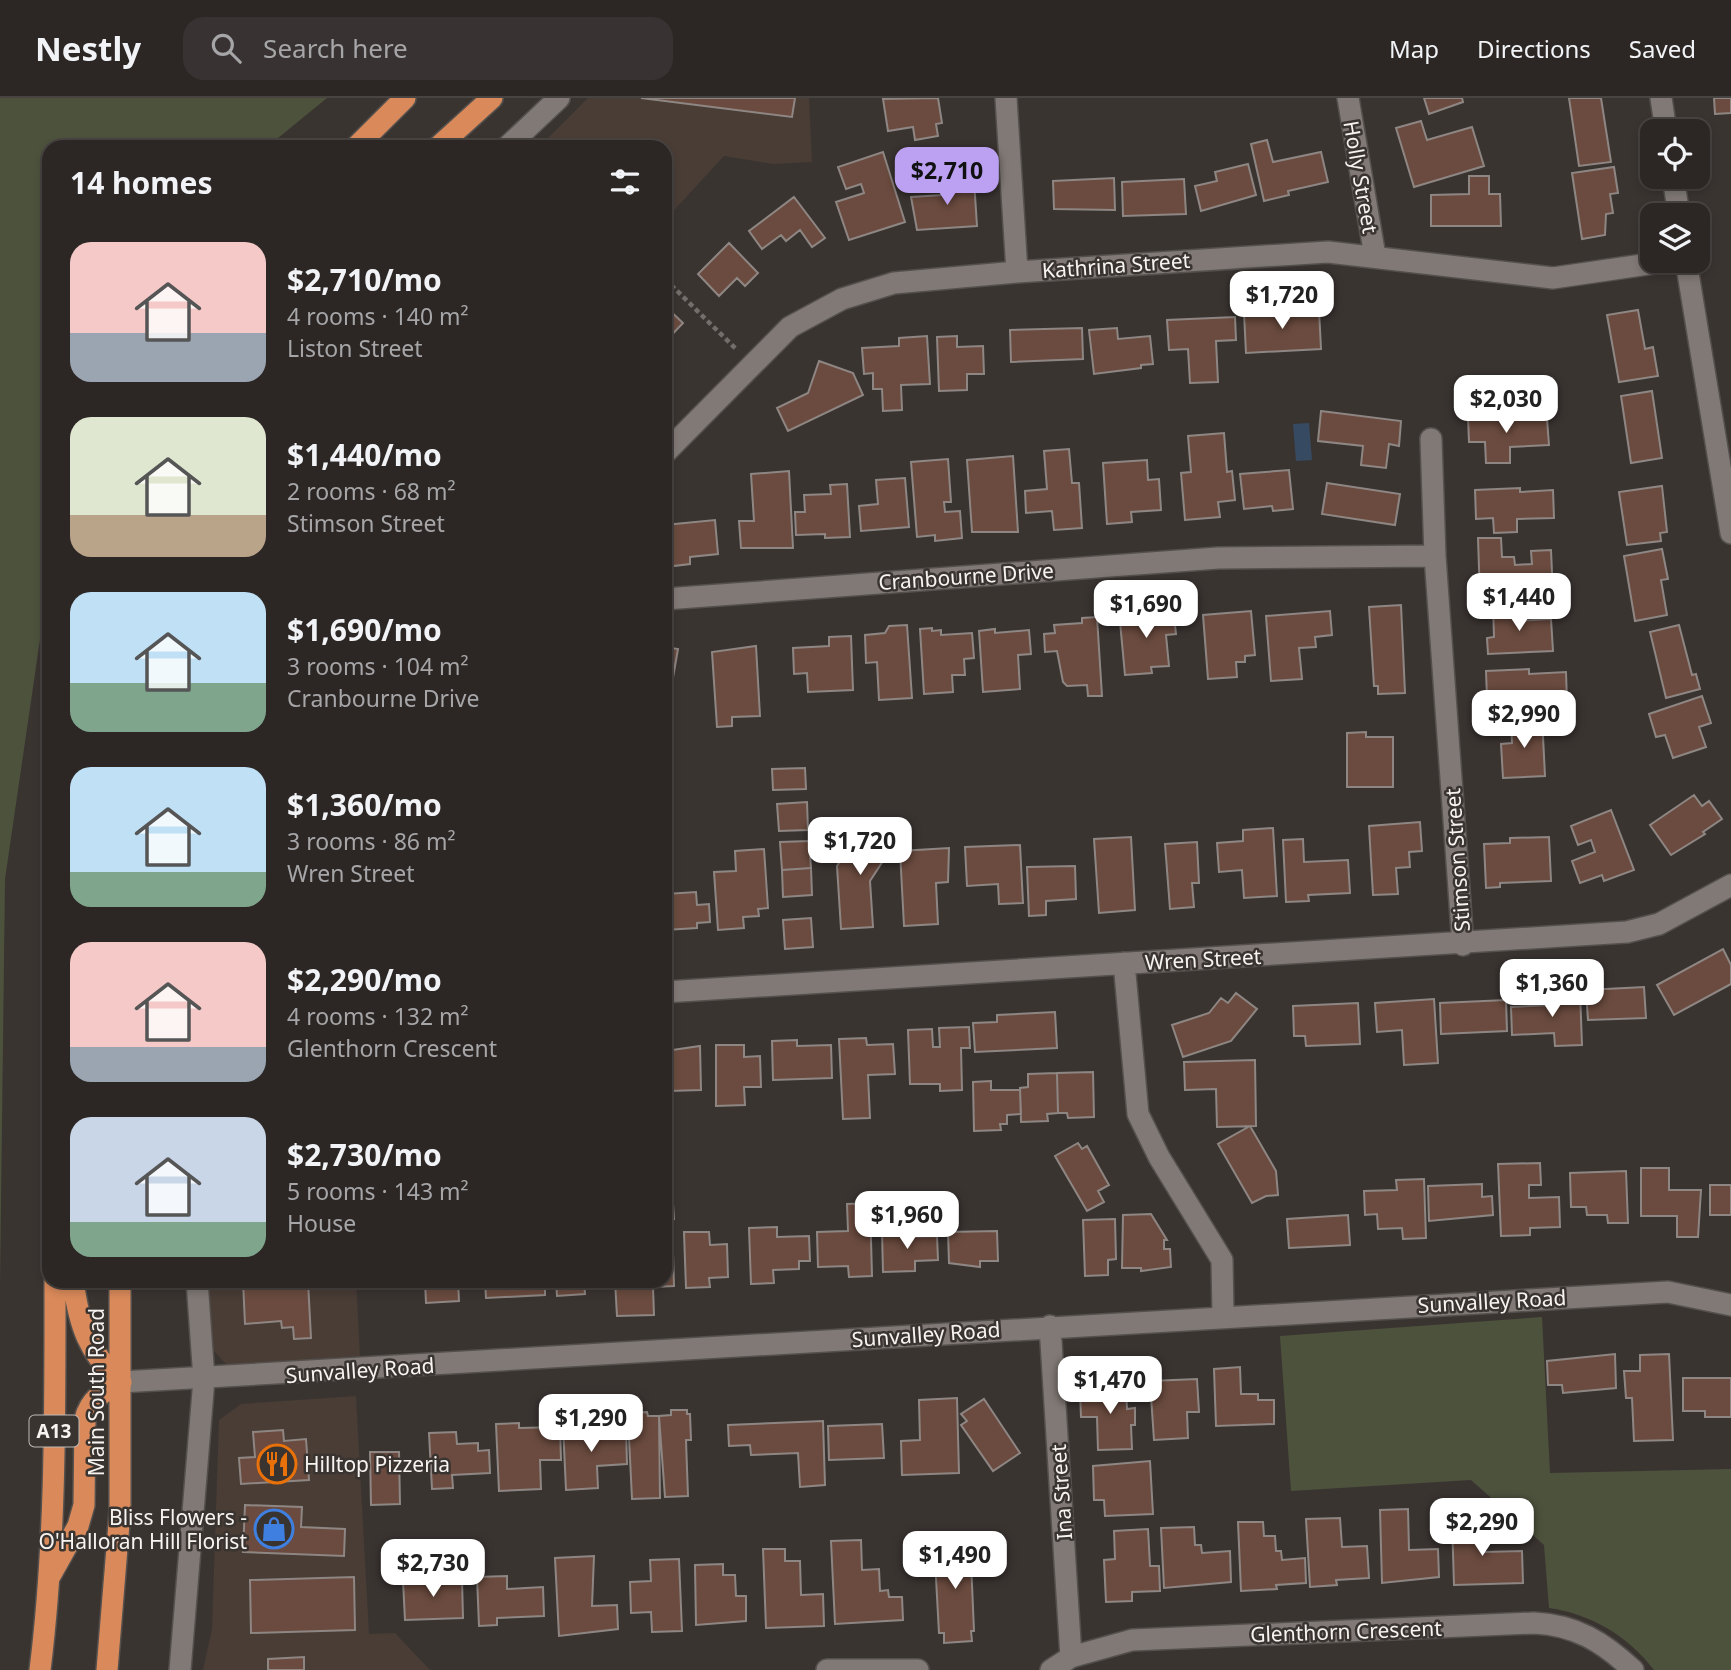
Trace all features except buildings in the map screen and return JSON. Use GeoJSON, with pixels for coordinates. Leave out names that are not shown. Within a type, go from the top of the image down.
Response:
{"type":"FeatureCollection","features":[{"type":"Feature","properties":{"kind":"highway"},"geometry":{"type":"LineString","coordinates":[[363,140],[405,98]]}},
{"type":"Feature","properties":{"kind":"highway"},"geometry":{"type":"LineString","coordinates":[[446,140],[492,98]]}},
{"type":"Feature","properties":{"kind":"highway","name":"Main South Road"},"geometry":{"type":"LineString","coordinates":[[40,1670],[47,1581],[55,1389],[55,1288]]}},
{"type":"Feature","properties":{"kind":"highway"},"geometry":{"type":"LineString","coordinates":[[47,1581],[78,1526],[84,1505],[85,1419],[88,1408],[96,1397],[121,1382],[102,1366],[84,1337],[74,1288]]}},
{"type":"Feature","properties":{"kind":"highway","name":"Main South Road"},"geometry":{"type":"LineString","coordinates":[[107,1670],[120,1511],[120,1288]]}},
{"type":"Feature","properties":{"kind":"street"},"geometry":{"type":"LineString","coordinates":[[514,140],[559,98]]}},
{"type":"Feature","properties":{"kind":"street"},"geometry":{"type":"LineString","coordinates":[[1006,98],[1017,272]]}},
{"type":"Feature","properties":{"kind":"street","name":"Holly Street"},"geometry":{"type":"LineString","coordinates":[[1348,98],[1375,256]]}},
{"type":"Feature","properties":{"kind":"street"},"geometry":{"type":"LineString","coordinates":[[1661,98],[1664,119]]}},
{"type":"Feature","properties":{"kind":"street","name":"Kathrina Street"},"geometry":{"type":"LineString","coordinates":[[672,446],[790,327],[842,299],[894,283],[1017,272],[1328,252],[1553,278],[1640,265]]}},
{"type":"Feature","properties":{"kind":"street"},"geometry":{"type":"LineString","coordinates":[[1688,273],[1731,533]]}},
{"type":"Feature","properties":{"kind":"street","name":"Stimson Street"},"geometry":{"type":"LineString","coordinates":[[1431,439],[1435,556],[1463,945]]}},
{"type":"Feature","properties":{"kind":"street","name":"Cranbourne Drive"},"geometry":{"type":"LineString","coordinates":[[672,597],[1218,558],[1435,556]]}},
{"type":"Feature","properties":{"kind":"street","name":"Wren Street"},"geometry":{"type":"LineString","coordinates":[[672,992],[1627,933],[1659,924],[1731,885]]}},
{"type":"Feature","properties":{"kind":"street"},"geometry":{"type":"LineString","coordinates":[[1124,963],[1138,1114],[1159,1157],[1222,1260],[1223,1315]]}},
{"type":"Feature","properties":{"kind":"street"},"geometry":{"type":"LineString","coordinates":[[180,1670],[204,1379],[198,1288]]}},
{"type":"Feature","properties":{"kind":"street","name":"Sunvalley Road"},"geometry":{"type":"LineString","coordinates":[[121,1382],[1223,1315],[1668,1292],[1731,1305]]}},
{"type":"Feature","properties":{"kind":"street","name":"Ina Street"},"geometry":{"type":"LineString","coordinates":[[1050,1326],[1072,1657]]}},
{"type":"Feature","properties":{"kind":"street","name":"Glenthorn Crescent"},"geometry":{"type":"LineString","coordinates":[[1051,1670],[1072,1657],[1132,1640],[1534,1623],[1570,1627],[1588,1635],[1633,1670]]}},
{"type":"Feature","properties":{"kind":"street"},"geometry":{"type":"LineString","coordinates":[[827,1670],[918,1670]]}},
{"type":"Feature","properties":{"kind":"path"},"geometry":{"type":"LineString","coordinates":[[672,286],[752,365]]}},
{"type":"Feature","properties":{"kind":"shaded area"},"geometry":{"type":"Polygon","coordinates":[[[588,98],[809,98],[812,162],[773,164],[724,156],[672,212],[672,140],[546,140],[588,98]]]}},
{"type":"Feature","properties":{"kind":"shaded area"},"geometry":{"type":"Polygon","coordinates":[[[208,1288],[356,1288],[360,1356],[227,1365],[211,1348],[208,1288]]]}},
{"type":"Feature","properties":{"kind":"shaded area"},"geometry":{"type":"Polygon","coordinates":[[[356,1396],[369,1634],[395,1633],[430,1670],[203,1670],[212,1629],[219,1420],[241,1404],[356,1396]]]}},
{"type":"Feature","properties":{"kind":"green space"},"geometry":{"type":"Polygon","coordinates":[[[0,98],[327,98],[276,140],[42,140],[42,626],[5,879],[0,1285],[0,98]]]}},
{"type":"Feature","properties":{"kind":"green space"},"geometry":{"type":"Polygon","coordinates":[[[1542,1317],[1550,1473],[1731,1469],[1731,1670],[1654,1670],[1633,1647],[1608,1629],[1579,1615],[1549,1608],[1544,1545],[1471,1480],[1291,1491],[1280,1336],[1542,1317]]]}},
{"type":"Feature","properties":{"kind":"water"},"geometry":{"type":"Polygon","coordinates":[[[1309,423],[1312,460],[1296,461],[1293,424],[1309,423]]]}},
{"type":"Feature","properties":{"kind":"place","name":"Hilltop Pizzeria"},"geometry":{"type":"Point","coordinates":[277,1464]}},
{"type":"Feature","properties":{"kind":"place","name":"Bliss Flowers - O'Halloran Hill Florist"},"geometry":{"type":"Point","coordinates":[274,1529]}}]}
